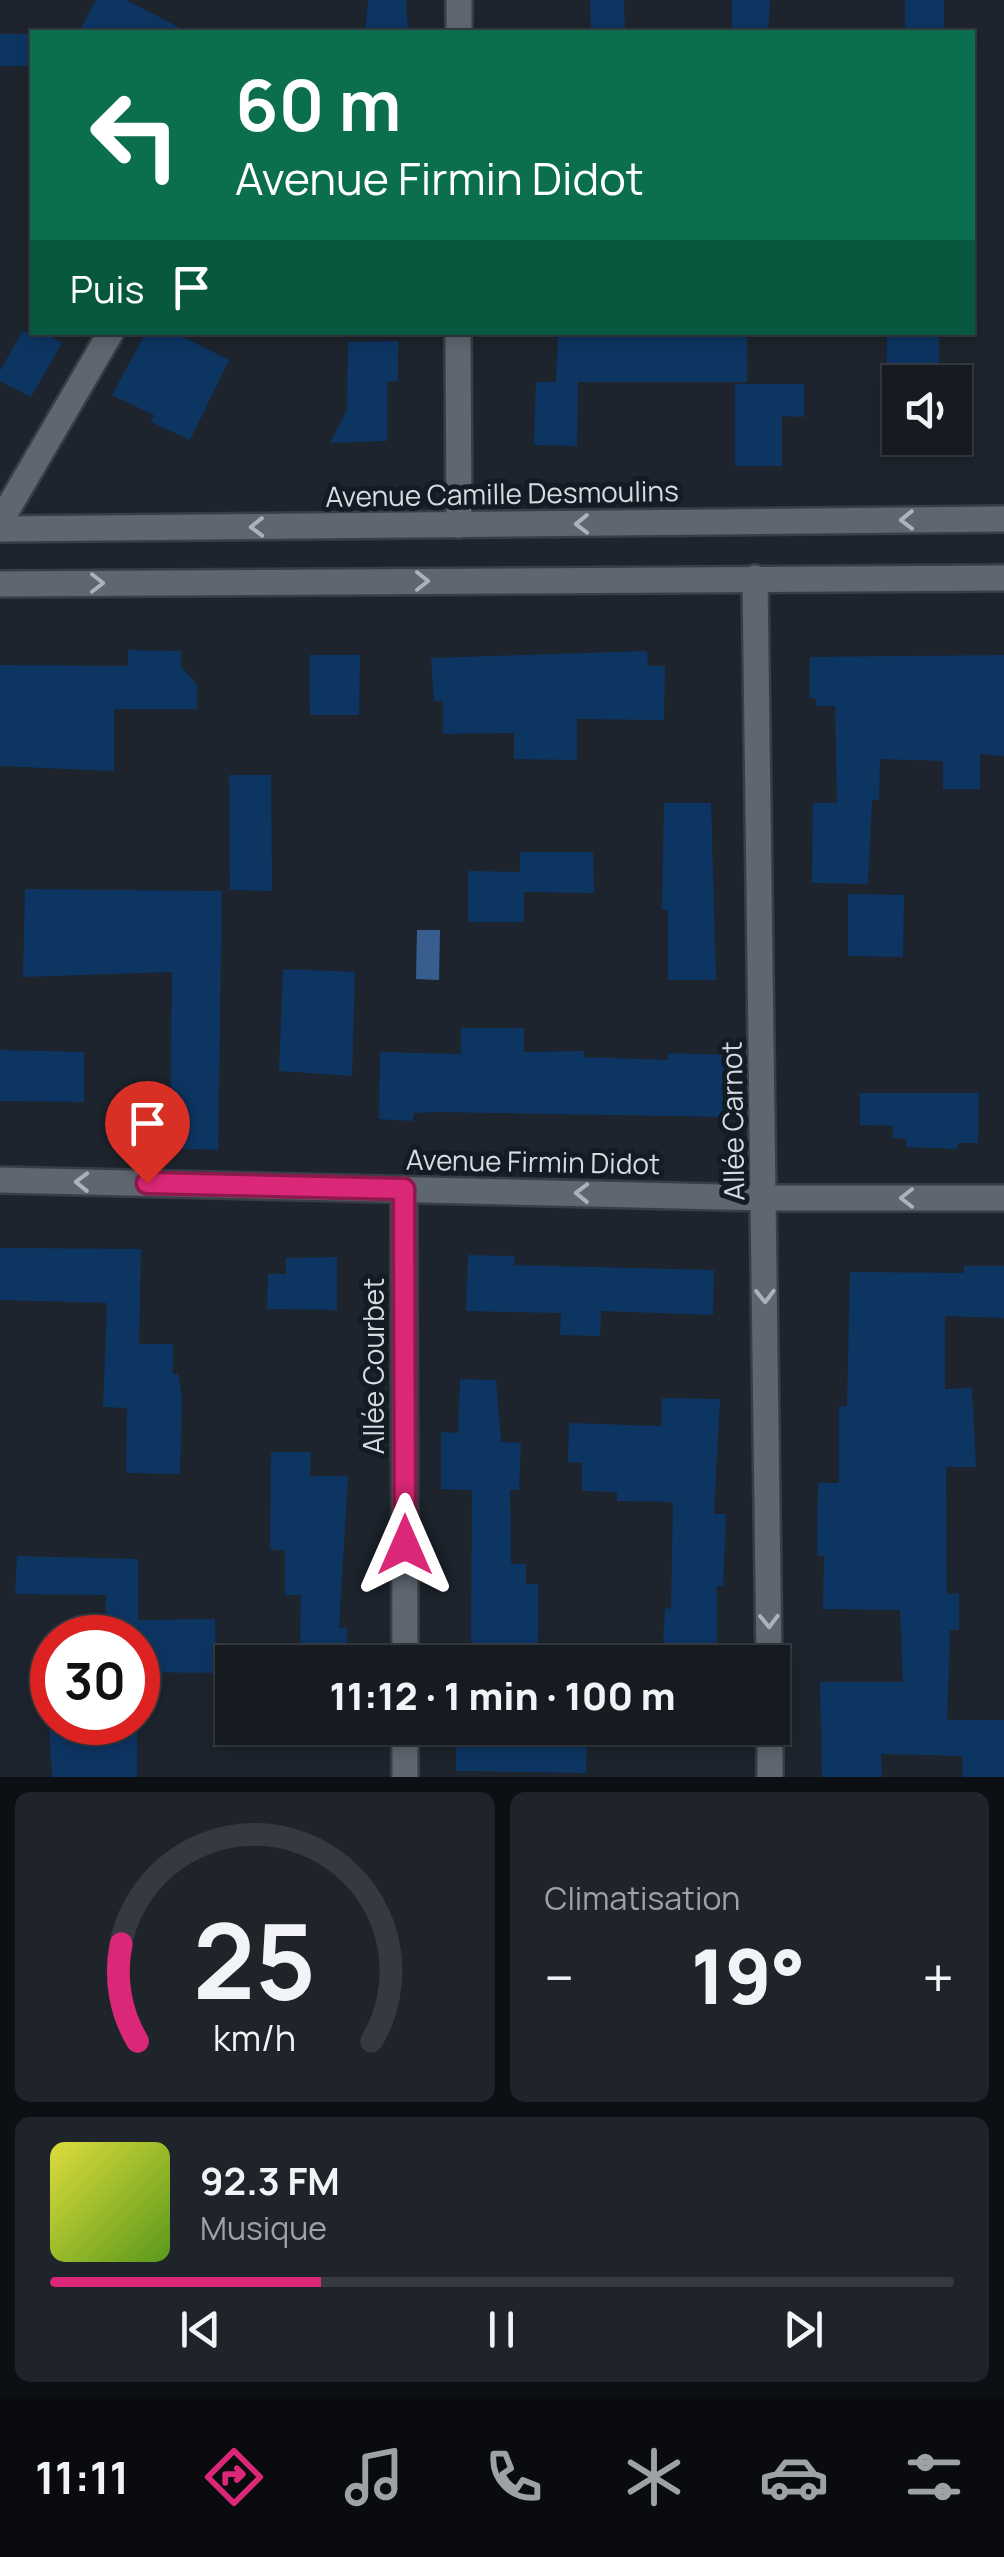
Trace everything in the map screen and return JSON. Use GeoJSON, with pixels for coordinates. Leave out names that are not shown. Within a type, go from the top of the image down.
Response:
{"type":"FeatureCollection","features":[{"type":"Feature","properties":{"kind":"street"},"geometry":{"type":"LineString","coordinates":[[458,0],[458,30]]}},
{"type":"Feature","properties":{"kind":"street"},"geometry":{"type":"LineString","coordinates":[[0,526],[110,335]]}},
{"type":"Feature","properties":{"kind":"street"},"geometry":{"type":"LineString","coordinates":[[458,335],[459,525]]}},
{"type":"Feature","properties":{"kind":"street","name":"Avenue Camille Desmoulins"},"geometry":{"type":"LineString","coordinates":[[0,526],[1004,519]]}},
{"type":"Feature","properties":{"kind":"street","name":"Allée Carnot"},"geometry":{"type":"LineString","coordinates":[[755,578],[769,1645]]}},
{"type":"Feature","properties":{"kind":"street"},"geometry":{"type":"LineString","coordinates":[[0,584],[1004,578]]}},
{"type":"Feature","properties":{"kind":"street","name":"Avenue Firmin Didot"},"geometry":{"type":"LineString","coordinates":[[0,1180],[764,1198],[1004,1198]]}},
{"type":"Feature","properties":{"kind":"street","name":"Allée Courbet"},"geometry":{"type":"LineString","coordinates":[[404,1189],[405,1645]]}},
{"type":"Feature","properties":{"kind":"street"},"geometry":{"type":"LineString","coordinates":[[405,1745],[405,1777]]}},
{"type":"Feature","properties":{"kind":"street"},"geometry":{"type":"LineString","coordinates":[[770,1745],[770,1777]]}},
{"type":"Feature","properties":{"kind":"water"},"geometry":{"type":"Polygon","coordinates":[[[417,930],[440,930],[439,980],[416,979],[417,930]]]}},
{"type":"Feature","properties":{"kind":"building"},"geometry":{"type":"Polygon","coordinates":[[[96,0],[126,0],[184,30],[80,30],[96,0]]]}},
{"type":"Feature","properties":{"kind":"building"},"geometry":{"type":"Polygon","coordinates":[[[368,0],[406,0],[408,30],[365,30],[368,0]]]}},
{"type":"Feature","properties":{"kind":"building"},"geometry":{"type":"Polygon","coordinates":[[[590,0],[624,0],[625,30],[591,30],[590,0]]]}},
{"type":"Feature","properties":{"kind":"building"},"geometry":{"type":"Polygon","coordinates":[[[732,0],[770,0],[768,30],[732,30],[732,0]]]}},
{"type":"Feature","properties":{"kind":"building"},"geometry":{"type":"Polygon","coordinates":[[[905,0],[944,0],[944,30],[905,30],[905,0]]]}},
{"type":"Feature","properties":{"kind":"building"},"geometry":{"type":"Polygon","coordinates":[[[0,34],[30,34],[30,66],[0,66],[0,34]]]}},
{"type":"Feature","properties":{"kind":"building"},"geometry":{"type":"Polygon","coordinates":[[[22,332],[49,335],[62,343],[31,397],[0,381],[0,371],[22,332]]]}},
{"type":"Feature","properties":{"kind":"building"},"geometry":{"type":"Polygon","coordinates":[[[144,335],[179,335],[229,360],[190,440],[151,422],[154,415],[112,395],[144,335]]]}},
{"type":"Feature","properties":{"kind":"building"},"geometry":{"type":"Polygon","coordinates":[[[558,335],[747,335],[747,382],[556,382],[558,335]]]}},
{"type":"Feature","properties":{"kind":"building"},"geometry":{"type":"Polygon","coordinates":[[[887,335],[939,335],[939,365],[887,365],[887,335]]]}},
{"type":"Feature","properties":{"kind":"building"},"geometry":{"type":"Polygon","coordinates":[[[398,341],[398,381],[387,382],[387,441],[330,443],[347,410],[348,342],[398,341]]]}},
{"type":"Feature","properties":{"kind":"building"},"geometry":{"type":"Polygon","coordinates":[[[536,382],[578,382],[577,446],[534,445],[536,382]]]}},
{"type":"Feature","properties":{"kind":"building"},"geometry":{"type":"Polygon","coordinates":[[[735,384],[804,384],[804,417],[782,416],[782,466],[735,466],[735,384]]]}},
{"type":"Feature","properties":{"kind":"building"},"geometry":{"type":"Polygon","coordinates":[[[128,650],[181,651],[181,666],[197,685],[197,709],[114,709],[114,771],[0,766],[0,665],[128,666],[128,650]]]}},
{"type":"Feature","properties":{"kind":"building"},"geometry":{"type":"Polygon","coordinates":[[[647,651],[648,666],[665,666],[664,720],[577,719],[577,760],[514,759],[514,733],[443,734],[443,701],[434,701],[431,658],[647,651]]]}},
{"type":"Feature","properties":{"kind":"building"},"geometry":{"type":"Polygon","coordinates":[[[309,655],[360,655],[359,715],[310,715],[309,655]]]}},
{"type":"Feature","properties":{"kind":"building"},"geometry":{"type":"Polygon","coordinates":[[[1004,655],[1004,756],[980,754],[980,789],[943,789],[943,761],[880,759],[879,800],[872,800],[868,884],[812,883],[813,803],[837,803],[835,706],[816,706],[816,699],[809,698],[810,657],[1004,655]]]}},
{"type":"Feature","properties":{"kind":"building"},"geometry":{"type":"Polygon","coordinates":[[[229,775],[271,775],[272,891],[230,890],[229,775]]]}},
{"type":"Feature","properties":{"kind":"building"},"geometry":{"type":"Polygon","coordinates":[[[664,803],[711,803],[716,980],[668,980],[668,910],[662,910],[664,803]]]}},
{"type":"Feature","properties":{"kind":"building"},"geometry":{"type":"Polygon","coordinates":[[[520,852],[593,852],[594,893],[524,892],[524,922],[468,922],[468,871],[520,872],[520,852]]]}},
{"type":"Feature","properties":{"kind":"building"},"geometry":{"type":"Polygon","coordinates":[[[25,889],[222,891],[218,1150],[170,1148],[172,972],[23,977],[25,889]]]}},
{"type":"Feature","properties":{"kind":"building"},"geometry":{"type":"Polygon","coordinates":[[[848,894],[904,895],[903,957],[848,956],[848,894]]]}},
{"type":"Feature","properties":{"kind":"building"},"geometry":{"type":"Polygon","coordinates":[[[283,969],[355,972],[352,1076],[279,1071],[283,969]]]}},
{"type":"Feature","properties":{"kind":"building"},"geometry":{"type":"Polygon","coordinates":[[[461,1028],[524,1028],[524,1052],[584,1051],[584,1057],[668,1060],[668,1053],[729,1055],[729,1117],[437,1112],[414,1113],[413,1121],[379,1119],[380,1052],[461,1054],[461,1028]]]}},
{"type":"Feature","properties":{"kind":"building"},"geometry":{"type":"Polygon","coordinates":[[[0,1050],[84,1052],[84,1102],[0,1101],[0,1050]]]}},
{"type":"Feature","properties":{"kind":"building"},"geometry":{"type":"Polygon","coordinates":[[[860,1093],[979,1093],[978,1143],[958,1143],[957,1149],[906,1147],[906,1139],[893,1138],[893,1126],[860,1125],[860,1093]]]}},
{"type":"Feature","properties":{"kind":"building"},"geometry":{"type":"Polygon","coordinates":[[[0,1248],[141,1249],[139,1344],[173,1344],[173,1374],[178,1374],[182,1397],[180,1474],[126,1473],[127,1408],[103,1407],[107,1303],[0,1300],[0,1248]]]}},
{"type":"Feature","properties":{"kind":"building"},"geometry":{"type":"Polygon","coordinates":[[[468,1255],[515,1256],[514,1265],[714,1270],[713,1315],[601,1311],[600,1336],[560,1335],[561,1313],[466,1311],[468,1255]]]}},
{"type":"Feature","properties":{"kind":"building"},"geometry":{"type":"Polygon","coordinates":[[[337,1257],[337,1310],[267,1309],[268,1274],[286,1274],[286,1258],[337,1257]]]}},
{"type":"Feature","properties":{"kind":"building"},"geometry":{"type":"Polygon","coordinates":[[[964,1266],[1004,1266],[1004,1318],[945,1316],[945,1389],[972,1388],[976,1467],[946,1467],[947,1594],[959,1593],[959,1630],[950,1630],[947,1720],[1004,1720],[1004,1777],[963,1777],[962,1756],[881,1754],[882,1777],[822,1777],[820,1682],[903,1682],[900,1610],[823,1609],[824,1556],[817,1555],[818,1483],[839,1483],[839,1407],[847,1406],[850,1272],[964,1273],[964,1266]]]}},
{"type":"Feature","properties":{"kind":"building"},"geometry":{"type":"Polygon","coordinates":[[[460,1379],[496,1380],[501,1442],[521,1443],[519,1490],[510,1490],[511,1564],[526,1564],[526,1584],[538,1584],[538,1645],[471,1645],[472,1490],[441,1489],[441,1432],[458,1433],[460,1379]]]}},
{"type":"Feature","properties":{"kind":"building"},"geometry":{"type":"Polygon","coordinates":[[[662,1398],[720,1399],[714,1514],[726,1514],[723,1586],[717,1586],[717,1645],[663,1645],[665,1608],[671,1609],[673,1502],[617,1501],[617,1492],[582,1491],[582,1463],[568,1462],[569,1423],[661,1426],[662,1398]]]}},
{"type":"Feature","properties":{"kind":"building"},"geometry":{"type":"Polygon","coordinates":[[[271,1452],[311,1452],[310,1476],[348,1476],[339,1628],[347,1628],[347,1645],[300,1645],[301,1595],[285,1595],[285,1550],[270,1550],[271,1452]]]}},
{"type":"Feature","properties":{"kind":"building"},"geometry":{"type":"Polygon","coordinates":[[[17,1556],[138,1559],[138,1615],[106,1615],[106,1595],[15,1594],[17,1556]]]}},
{"type":"Feature","properties":{"kind":"building"},"geometry":{"type":"Polygon","coordinates":[[[215,1619],[215,1673],[160,1672],[160,1620],[215,1619]]]}},
{"type":"Feature","properties":{"kind":"building"},"geometry":{"type":"Polygon","coordinates":[[[50,1745],[137,1745],[137,1777],[52,1777],[50,1745]]]}},
{"type":"Feature","properties":{"kind":"building"},"geometry":{"type":"Polygon","coordinates":[[[456,1745],[587,1745],[586,1773],[456,1771],[456,1745]]]}},
{"type":"Feature","properties":{"kind":"route"},"geometry":{"type":"LineString","coordinates":[[147,1183],[404,1189],[405,1545]]}}]}
